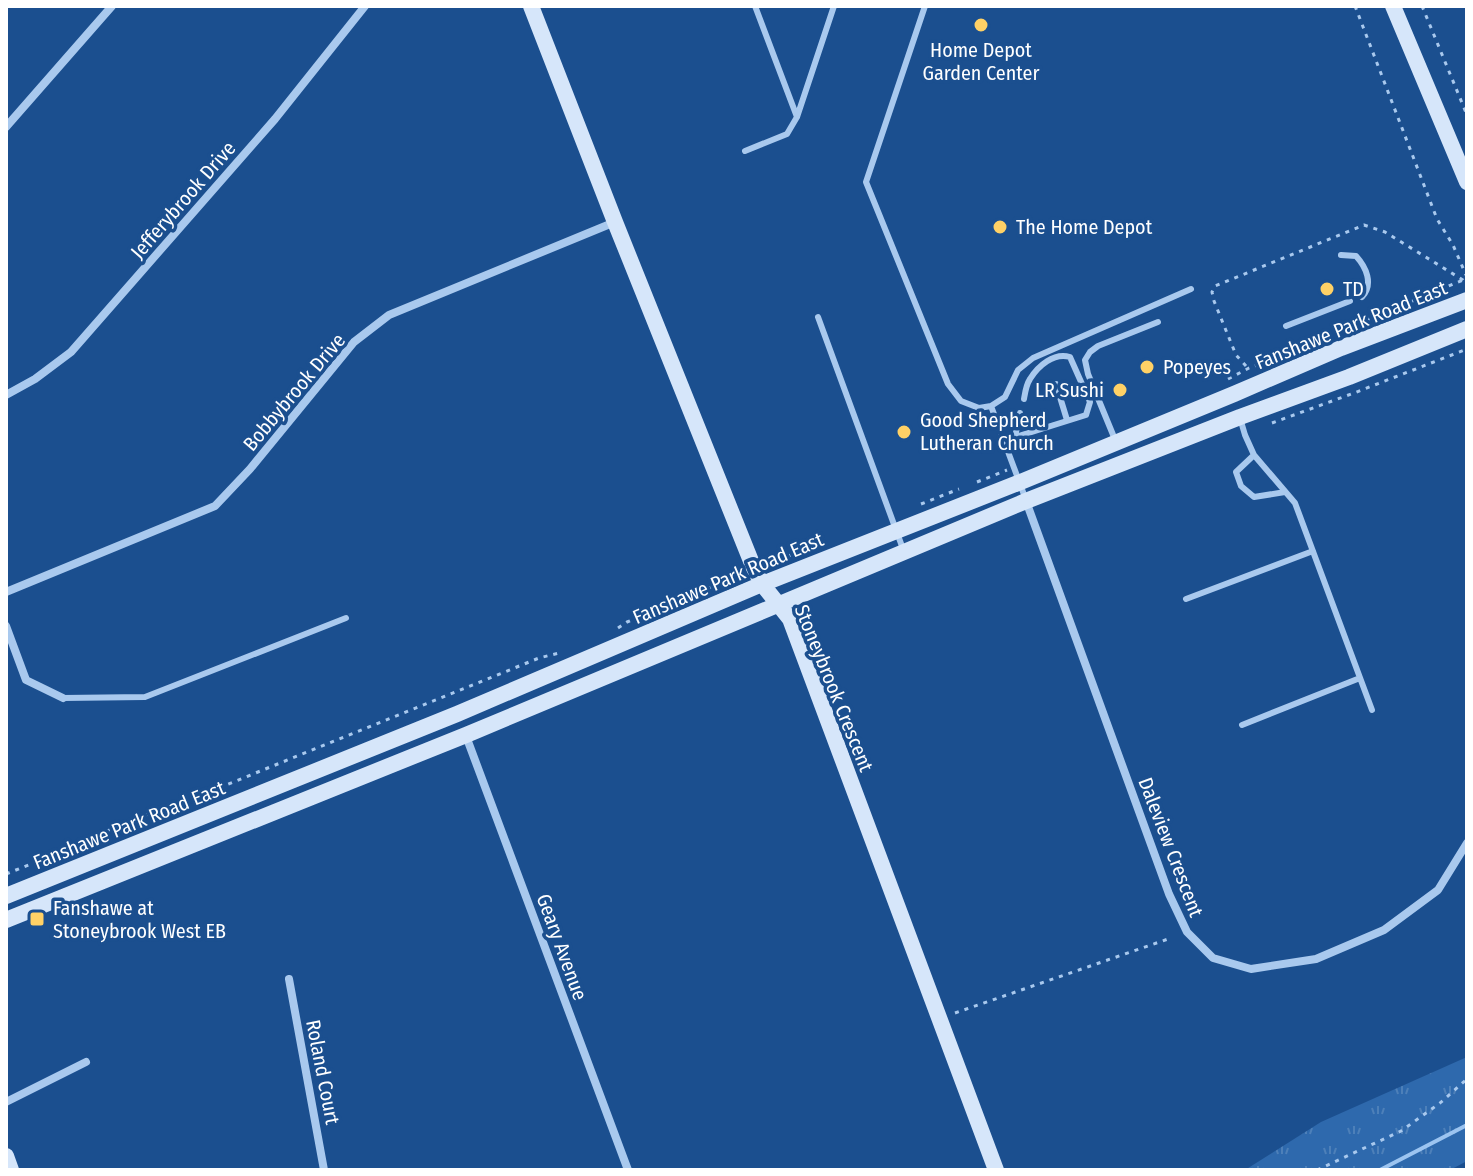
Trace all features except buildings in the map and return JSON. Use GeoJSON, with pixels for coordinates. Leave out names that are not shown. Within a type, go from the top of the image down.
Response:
{"type":"FeatureCollection","features":[{"type":"Feature","properties":{"kind":"main road","name":"Stoneybrook Crescent"},"geometry":{"type":"LineString","coordinates":[[531,6],[762,584],[790,619],[996,1170]]}},
{"type":"Feature","properties":{"kind":"main road"},"geometry":{"type":"LineString","coordinates":[[1393,6],[1467,182]]}},
{"type":"Feature","properties":{"kind":"main road","name":"Fanshawe Park Road East"},"geometry":{"type":"LineString","coordinates":[[6,896],[457,714],[762,584],[1018,483],[1341,348],[1467,300]]}},
{"type":"Feature","properties":{"kind":"main road"},"geometry":{"type":"LineString","coordinates":[[6,920],[466,735],[1026,501],[1467,329]]}},
{"type":"Feature","properties":{"kind":"main road"},"geometry":{"type":"LineString","coordinates":[[6,1156],[11,1170]]}},
{"type":"Feature","properties":{"kind":"street"},"geometry":{"type":"LineString","coordinates":[[6,127],[112,6]]}},
{"type":"Feature","properties":{"kind":"street","name":"Jefferybrook Drive"},"geometry":{"type":"LineString","coordinates":[[6,395],[35,379],[71,352],[275,119],[365,6]]}},
{"type":"Feature","properties":{"kind":"street","name":"Bobbybrook Drive"},"geometry":{"type":"LineString","coordinates":[[6,592],[215,506],[250,469],[354,342],[389,315],[615,222]]}},
{"type":"Feature","properties":{"kind":"street","name":"Daleview Crescent"},"geometry":{"type":"LineString","coordinates":[[1026,501],[1169,894],[1187,932],[1213,958],[1251,969],[1316,959],[1384,930],[1438,890],[1467,843]]}},
{"type":"Feature","properties":{"kind":"street"},"geometry":{"type":"LineString","coordinates":[[6,626],[26,680],[63,698]]}},
{"type":"Feature","properties":{"kind":"street","name":"Geary Avenue"},"geometry":{"type":"LineString","coordinates":[[466,735],[628,1170]]}},
{"type":"Feature","properties":{"kind":"street","name":"Roland Court"},"geometry":{"type":"LineString","coordinates":[[289,979],[324,1170]]}},
{"type":"Feature","properties":{"kind":"street"},"geometry":{"type":"LineString","coordinates":[[6,1102],[86,1062]]}},
{"type":"Feature","properties":{"kind":"lane"},"geometry":{"type":"LineString","coordinates":[[755,6],[797,117]]}},
{"type":"Feature","properties":{"kind":"lane"},"geometry":{"type":"LineString","coordinates":[[745,151],[787,134],[797,117],[834,6]]}},
{"type":"Feature","properties":{"kind":"lane"},"geometry":{"type":"LineString","coordinates":[[925,6],[866,182],[948,384],[961,401],[979,408],[991,406],[1005,397],[1018,370],[1033,358],[1191,289]]}},
{"type":"Feature","properties":{"kind":"lane"},"geometry":{"type":"LineString","coordinates":[[1341,255],[1356,256],[1364,264],[1369,281],[1362,297]]}},
{"type":"Feature","properties":{"kind":"lane"},"geometry":{"type":"LineString","coordinates":[[1286,326],[1350,301]]}},
{"type":"Feature","properties":{"kind":"lane"},"geometry":{"type":"LineString","coordinates":[[818,317],[904,552]]}},
{"type":"Feature","properties":{"kind":"lane"},"geometry":{"type":"LineString","coordinates":[[1116,443],[1085,360],[1098,346],[1158,322]]}},
{"type":"Feature","properties":{"kind":"lane"},"geometry":{"type":"LineString","coordinates":[[1003,441],[1086,415],[1090,402],[1070,357],[1059,355],[1030,377],[1024,399]]}},
{"type":"Feature","properties":{"kind":"lane"},"geometry":{"type":"LineString","coordinates":[[1056,384],[1067,420]]}},
{"type":"Feature","properties":{"kind":"lane"},"geometry":{"type":"LineString","coordinates":[[991,406],[1026,501]]}},
{"type":"Feature","properties":{"kind":"lane"},"geometry":{"type":"LineString","coordinates":[[1015,437],[1020,413]]}},
{"type":"Feature","properties":{"kind":"lane"},"geometry":{"type":"LineString","coordinates":[[1240,417],[1254,455],[1295,503],[1372,710]]}},
{"type":"Feature","properties":{"kind":"lane"},"geometry":{"type":"LineString","coordinates":[[1254,455],[1236,472],[1241,486],[1254,497],[1285,492]]}},
{"type":"Feature","properties":{"kind":"lane"},"geometry":{"type":"LineString","coordinates":[[1186,599],[1313,551]]}},
{"type":"Feature","properties":{"kind":"lane"},"geometry":{"type":"LineString","coordinates":[[63,698],[145,697],[346,618]]}},
{"type":"Feature","properties":{"kind":"lane"},"geometry":{"type":"LineString","coordinates":[[1242,725],[1360,678]]}},
{"type":"Feature","properties":{"kind":"path"},"geometry":{"type":"LineString","coordinates":[[1345,327],[1463,280],[1467,274],[1437,219],[1355,6]]}},
{"type":"Feature","properties":{"kind":"path"},"geometry":{"type":"LineString","coordinates":[[1422,6],[1467,115]]}},
{"type":"Feature","properties":{"kind":"path"},"geometry":{"type":"LineString","coordinates":[[1246,366],[1236,355],[1214,301],[1212,292],[1215,286],[1364,225],[1385,232],[1463,280],[1467,286]]}},
{"type":"Feature","properties":{"kind":"path"},"geometry":{"type":"LineString","coordinates":[[612,632],[627,622],[737,577]]}},
{"type":"Feature","properties":{"kind":"path"},"geometry":{"type":"LineString","coordinates":[[6,874],[128,821],[184,802],[539,658],[569,650]]}},
{"type":"Feature","properties":{"kind":"path"},"geometry":{"type":"LineString","coordinates":[[955,1013],[1168,939]]}},
{"type":"Feature","properties":{"kind":"path"},"geometry":{"type":"LineString","coordinates":[[1317,1170],[1401,1131],[1467,1079]]}},
{"type":"Feature","properties":{"kind":"green space"},"geometry":{"type":"Polygon","coordinates":[[[1467,1057],[1467,1161],[1450,1170],[1245,1170],[1321,1122],[1467,1057]]]}},
{"type":"Feature","properties":{"kind":"waterway"},"geometry":{"type":"LineString","coordinates":[[1380,1170],[1467,1125]]}},
{"type":"Feature","properties":{"kind":"place","name":"Home Depot Garden Center"},"geometry":{"type":"Point","coordinates":[981,25]}},
{"type":"Feature","properties":{"kind":"place","name":"The Home Depot"},"geometry":{"type":"Point","coordinates":[1000,227]}},
{"type":"Feature","properties":{"kind":"place","name":"TD"},"geometry":{"type":"Point","coordinates":[1327,289]}},
{"type":"Feature","properties":{"kind":"place","name":"Popeyes"},"geometry":{"type":"Point","coordinates":[1147,367]}},
{"type":"Feature","properties":{"kind":"place","name":"LR Sushi"},"geometry":{"type":"Point","coordinates":[1120,390]}},
{"type":"Feature","properties":{"kind":"place","name":"Good Shepherd Lutheran Church"},"geometry":{"type":"Point","coordinates":[904,432]}},
{"type":"Feature","properties":{"kind":"place","name":"Fanshawe at Stoneybrook West EB"},"geometry":{"type":"Point","coordinates":[37,919]}}]}
